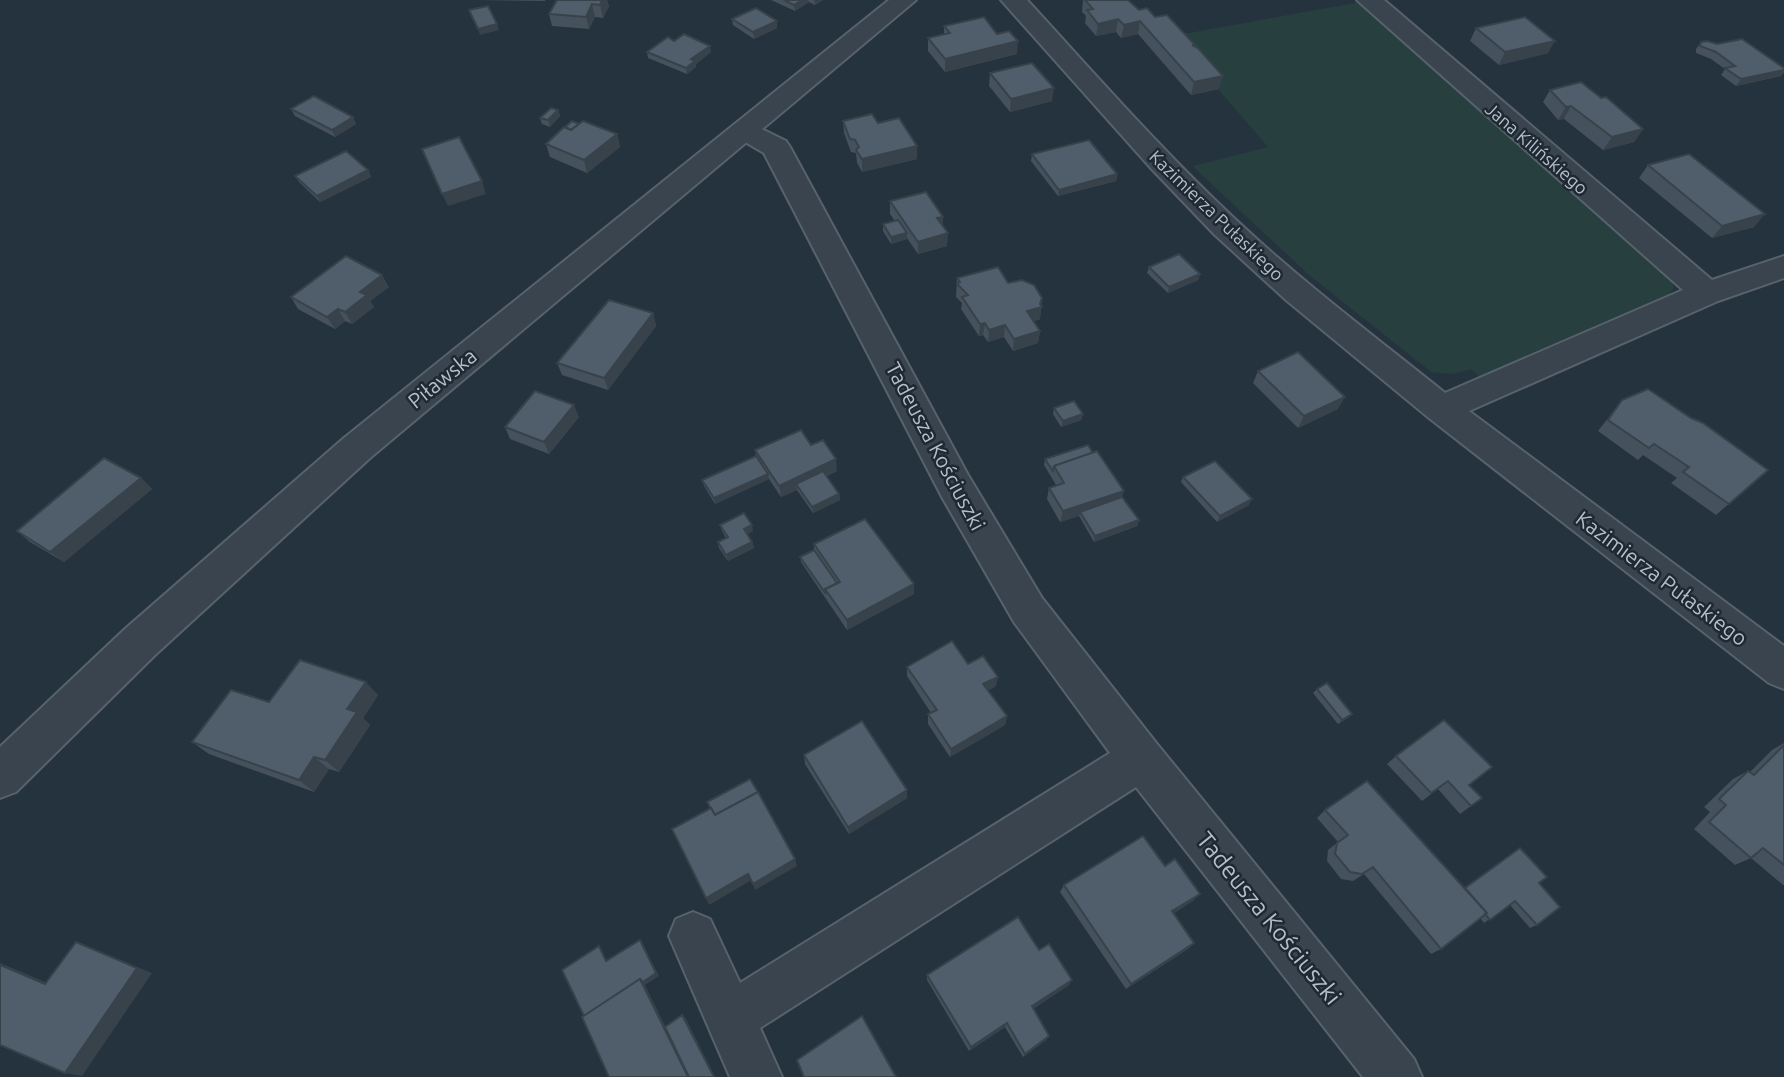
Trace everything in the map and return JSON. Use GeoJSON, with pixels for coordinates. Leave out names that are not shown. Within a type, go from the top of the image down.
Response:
{"type":"FeatureCollection","features":[{"type":"Feature","properties":{"kind":"street","name":"Piławska"},"geometry":{"type":"LineString","coordinates":[[0,778],[140,642],[347,456],[904,0]]}},
{"type":"Feature","properties":{"kind":"street","name":"Kazimierza Pułaskiego"},"geometry":{"type":"LineString","coordinates":[[1013,0],[1159,160],[1225,227],[1297,292],[1441,409],[1784,670]]}},
{"type":"Feature","properties":{"kind":"street","name":"Jana Kilińskiego"},"geometry":{"type":"LineString","coordinates":[[1369,0],[1553,163],[1707,293]]}},
{"type":"Feature","properties":{"kind":"street","name":"Tadeusza Kościuszki"},"geometry":{"type":"LineString","coordinates":[[745,130],[775,145],[955,486],[1000,565],[1049,639],[1141,759],[1396,1077]]}},
{"type":"Feature","properties":{"kind":"street"},"geometry":{"type":"LineString","coordinates":[[1441,409],[1707,293],[1784,267]]}},
{"type":"Feature","properties":{"kind":"street"},"geometry":{"type":"LineString","coordinates":[[730,1018],[1141,759]]}},
{"type":"Feature","properties":{"kind":"street"},"geometry":{"type":"LineString","coordinates":[[693,936],[756,1077]]}},
{"type":"Feature","properties":{"kind":"green space"},"geometry":{"type":"Polygon","coordinates":[[[1360,2],[1670,275],[1674,288],[1669,294],[1479,377],[1471,369],[1452,374],[1431,372],[1309,275],[1203,176],[1193,166],[1268,147],[1172,36],[1360,2]]]}},
{"type":"Feature","properties":{"kind":"building"},"geometry":{"type":"Polygon","coordinates":[[[557,0],[602,0],[600,5],[592,4],[586,17],[549,14],[557,0]]]}},
{"type":"Feature","properties":{"kind":"building"},"geometry":{"type":"Polygon","coordinates":[[[784,0],[802,0],[794,5],[784,0]]]}},
{"type":"Feature","properties":{"kind":"building"},"geometry":{"type":"Polygon","coordinates":[[[1085,0],[1128,0],[1139,10],[1147,8],[1155,17],[1167,15],[1223,76],[1194,82],[1140,21],[1124,25],[1118,19],[1098,24],[1087,10],[1093,9],[1085,0]]]}},
{"type":"Feature","properties":{"kind":"building"},"geometry":{"type":"Polygon","coordinates":[[[488,6],[497,24],[478,29],[469,10],[488,6]]]}},
{"type":"Feature","properties":{"kind":"building"},"geometry":{"type":"Polygon","coordinates":[[[756,8],[777,21],[753,32],[732,19],[756,8]]]}},
{"type":"Feature","properties":{"kind":"building"},"geometry":{"type":"Polygon","coordinates":[[[984,17],[997,34],[1009,31],[1018,41],[945,59],[928,38],[950,33],[944,26],[984,17]]]}},
{"type":"Feature","properties":{"kind":"building"},"geometry":{"type":"Polygon","coordinates":[[[1525,17],[1555,41],[1505,52],[1476,28],[1525,17]]]}},
{"type":"Feature","properties":{"kind":"building"},"geometry":{"type":"Polygon","coordinates":[[[684,34],[710,46],[691,59],[695,61],[686,68],[647,52],[668,37],[674,41],[684,34]]]}},
{"type":"Feature","properties":{"kind":"building"},"geometry":{"type":"Polygon","coordinates":[[[1742,39],[1784,70],[1741,79],[1725,68],[1735,66],[1716,52],[1700,46],[1701,42],[1707,41],[1717,44],[1742,39]]]}},
{"type":"Feature","properties":{"kind":"building"},"geometry":{"type":"Polygon","coordinates":[[[1032,63],[1054,88],[1011,99],[990,73],[1032,63]]]}},
{"type":"Feature","properties":{"kind":"building"},"geometry":{"type":"Polygon","coordinates":[[[1581,82],[1601,98],[1606,97],[1643,129],[1612,137],[1571,106],[1566,107],[1550,90],[1581,82]]]}},
{"type":"Feature","properties":{"kind":"building"},"geometry":{"type":"Polygon","coordinates":[[[314,96],[353,117],[332,130],[291,109],[314,96]]]}},
{"type":"Feature","properties":{"kind":"building"},"geometry":{"type":"Polygon","coordinates":[[[551,108],[558,110],[548,120],[540,118],[551,108]]]}},
{"type":"Feature","properties":{"kind":"building"},"geometry":{"type":"Polygon","coordinates":[[[872,114],[878,123],[899,118],[917,146],[862,159],[856,150],[859,147],[855,140],[850,139],[843,121],[872,114]]]}},
{"type":"Feature","properties":{"kind":"building"},"geometry":{"type":"Polygon","coordinates":[[[572,121],[579,124],[571,130],[565,127],[572,121]]]}},
{"type":"Feature","properties":{"kind":"building"},"geometry":{"type":"Polygon","coordinates":[[[583,121],[617,134],[584,160],[546,144],[564,127],[571,130],[583,121]]]}},
{"type":"Feature","properties":{"kind":"building"},"geometry":{"type":"Polygon","coordinates":[[[459,137],[482,181],[442,194],[422,149],[459,137]]]}},
{"type":"Feature","properties":{"kind":"building"},"geometry":{"type":"Polygon","coordinates":[[[1089,140],[1117,174],[1059,190],[1032,154],[1089,140]]]}},
{"type":"Feature","properties":{"kind":"building"},"geometry":{"type":"Polygon","coordinates":[[[346,151],[368,170],[317,196],[295,176],[346,151]]]}},
{"type":"Feature","properties":{"kind":"building"},"geometry":{"type":"Polygon","coordinates":[[[1689,154],[1765,214],[1722,226],[1648,165],[1689,154]]]}},
{"type":"Feature","properties":{"kind":"building"},"geometry":{"type":"Polygon","coordinates":[[[926,192],[943,217],[937,218],[948,233],[918,242],[890,201],[926,192]]]}},
{"type":"Feature","properties":{"kind":"building"},"geometry":{"type":"Polygon","coordinates":[[[898,220],[907,233],[891,237],[883,224],[898,220]]]}},
{"type":"Feature","properties":{"kind":"building"},"geometry":{"type":"Polygon","coordinates":[[[1179,254],[1200,274],[1169,287],[1149,267],[1179,254]]]}},
{"type":"Feature","properties":{"kind":"building"},"geometry":{"type":"Polygon","coordinates":[[[346,256],[382,275],[360,292],[367,295],[345,312],[338,309],[327,317],[291,297],[346,256]]]}},
{"type":"Feature","properties":{"kind":"building"},"geometry":{"type":"Polygon","coordinates":[[[998,267],[1008,283],[1022,280],[1034,285],[1042,298],[1042,307],[1027,311],[1040,331],[1014,339],[1005,325],[989,330],[985,323],[980,324],[962,297],[968,295],[957,284],[960,282],[957,278],[998,267]]]}},
{"type":"Feature","properties":{"kind":"building"},"geometry":{"type":"Polygon","coordinates":[[[609,300],[653,313],[604,378],[557,363],[609,300]]]}},
{"type":"Feature","properties":{"kind":"building"},"geometry":{"type":"Polygon","coordinates":[[[1298,352],[1345,397],[1304,416],[1258,371],[1298,352]]]}},
{"type":"Feature","properties":{"kind":"building"},"geometry":{"type":"Polygon","coordinates":[[[1648,389],[1703,423],[1768,470],[1729,504],[1683,472],[1689,467],[1654,444],[1649,448],[1608,420],[1622,400],[1648,389]]]}},
{"type":"Feature","properties":{"kind":"building"},"geometry":{"type":"Polygon","coordinates":[[[535,391],[574,405],[544,442],[505,427],[535,391]]]}},
{"type":"Feature","properties":{"kind":"building"},"geometry":{"type":"Polygon","coordinates":[[[1074,401],[1083,414],[1063,421],[1054,408],[1074,401]]]}},
{"type":"Feature","properties":{"kind":"building"},"geometry":{"type":"Polygon","coordinates":[[[801,430],[811,445],[823,440],[836,459],[779,486],[755,450],[801,430]]]}},
{"type":"Feature","properties":{"kind":"building"},"geometry":{"type":"Polygon","coordinates":[[[1088,445],[1093,453],[1054,466],[1053,471],[1045,459],[1088,445]]]}},
{"type":"Feature","properties":{"kind":"building"},"geometry":{"type":"Polygon","coordinates":[[[1097,451],[1124,491],[1063,511],[1049,488],[1064,483],[1054,466],[1097,451]]]}},
{"type":"Feature","properties":{"kind":"building"},"geometry":{"type":"Polygon","coordinates":[[[756,456],[768,474],[714,498],[702,480],[756,456]]]}},
{"type":"Feature","properties":{"kind":"building"},"geometry":{"type":"Polygon","coordinates":[[[104,458],[141,478],[50,552],[17,531],[104,458]]]}},
{"type":"Feature","properties":{"kind":"building"},"geometry":{"type":"Polygon","coordinates":[[[1215,461],[1252,499],[1220,516],[1183,477],[1215,461]]]}},
{"type":"Feature","properties":{"kind":"building"},"geometry":{"type":"Polygon","coordinates":[[[823,471],[839,494],[812,507],[796,484],[823,471]]]}},
{"type":"Feature","properties":{"kind":"building"},"geometry":{"type":"Polygon","coordinates":[[[1122,497],[1139,520],[1095,536],[1080,512],[1122,497]]]}},
{"type":"Feature","properties":{"kind":"building"},"geometry":{"type":"Polygon","coordinates":[[[744,513],[752,525],[744,529],[752,542],[726,555],[718,542],[728,537],[720,525],[744,513]]]}},
{"type":"Feature","properties":{"kind":"building"},"geometry":{"type":"Polygon","coordinates":[[[865,519],[914,584],[847,620],[825,589],[840,582],[814,544],[865,519]]]}},
{"type":"Feature","properties":{"kind":"building"},"geometry":{"type":"Polygon","coordinates":[[[814,550],[837,583],[825,589],[826,594],[800,557],[814,550]]]}},
{"type":"Feature","properties":{"kind":"building"},"geometry":{"type":"Polygon","coordinates":[[[952,641],[968,664],[983,656],[998,677],[983,684],[1007,716],[951,749],[928,714],[937,710],[907,667],[952,641]]]}},
{"type":"Feature","properties":{"kind":"building"},"geometry":{"type":"Polygon","coordinates":[[[300,660],[366,682],[347,709],[357,712],[325,760],[314,757],[299,780],[192,742],[231,690],[269,702],[300,660]]]}},
{"type":"Feature","properties":{"kind":"building"},"geometry":{"type":"Polygon","coordinates":[[[1327,683],[1352,714],[1342,720],[1317,689],[1327,683]]]}},
{"type":"Feature","properties":{"kind":"building"},"geometry":{"type":"Polygon","coordinates":[[[1444,720],[1492,767],[1469,785],[1482,798],[1471,806],[1448,781],[1431,793],[1396,756],[1444,720]]]}},
{"type":"Feature","properties":{"kind":"building"},"geometry":{"type":"Polygon","coordinates":[[[862,721],[907,790],[848,827],[804,755],[862,721]]]}},
{"type":"Feature","properties":{"kind":"building"},"geometry":{"type":"Polygon","coordinates":[[[1784,745],[1784,865],[1763,848],[1751,858],[1709,822],[1726,805],[1719,799],[1748,771],[1754,775],[1784,745]]]}},
{"type":"Feature","properties":{"kind":"building"},"geometry":{"type":"Polygon","coordinates":[[[750,779],[758,792],[715,815],[707,802],[750,779]]]}},
{"type":"Feature","properties":{"kind":"building"},"geometry":{"type":"Polygon","coordinates":[[[1367,781],[1487,913],[1441,949],[1373,867],[1362,874],[1350,872],[1335,854],[1337,843],[1348,835],[1325,810],[1367,781]]]}},
{"type":"Feature","properties":{"kind":"building"},"geometry":{"type":"Polygon","coordinates":[[[758,792],[795,859],[753,884],[748,874],[706,898],[672,829],[711,808],[715,815],[758,792]]]}},
{"type":"Feature","properties":{"kind":"building"},"geometry":{"type":"Polygon","coordinates":[[[1143,836],[1165,866],[1175,859],[1200,894],[1172,911],[1194,943],[1131,984],[1064,885],[1143,836]]]}},
{"type":"Feature","properties":{"kind":"building"},"geometry":{"type":"Polygon","coordinates":[[[1520,848],[1547,877],[1539,883],[1560,907],[1537,925],[1515,901],[1490,920],[1465,888],[1520,848]]]}},
{"type":"Feature","properties":{"kind":"building"},"geometry":{"type":"Polygon","coordinates":[[[1018,917],[1039,950],[1049,944],[1072,980],[1032,1006],[1049,1036],[1025,1054],[1007,1023],[971,1047],[927,975],[1018,917]]]}},
{"type":"Feature","properties":{"kind":"building"},"geometry":{"type":"Polygon","coordinates":[[[640,940],[656,973],[643,982],[640,979],[584,1016],[562,970],[599,946],[606,961],[640,940]]]}},
{"type":"Feature","properties":{"kind":"building"},"geometry":{"type":"Polygon","coordinates":[[[76,942],[137,968],[65,1073],[0,1045],[0,965],[45,984],[76,942]]]}},
{"type":"Feature","properties":{"kind":"building"},"geometry":{"type":"Polygon","coordinates":[[[640,979],[688,1077],[609,1077],[582,1017],[640,979]]]}},
{"type":"Feature","properties":{"kind":"building"},"geometry":{"type":"Polygon","coordinates":[[[682,1015],[714,1077],[689,1077],[665,1027],[682,1015]]]}},
{"type":"Feature","properties":{"kind":"building"},"geometry":{"type":"Polygon","coordinates":[[[862,1016],[896,1077],[804,1077],[797,1060],[862,1016]]]}}]}
